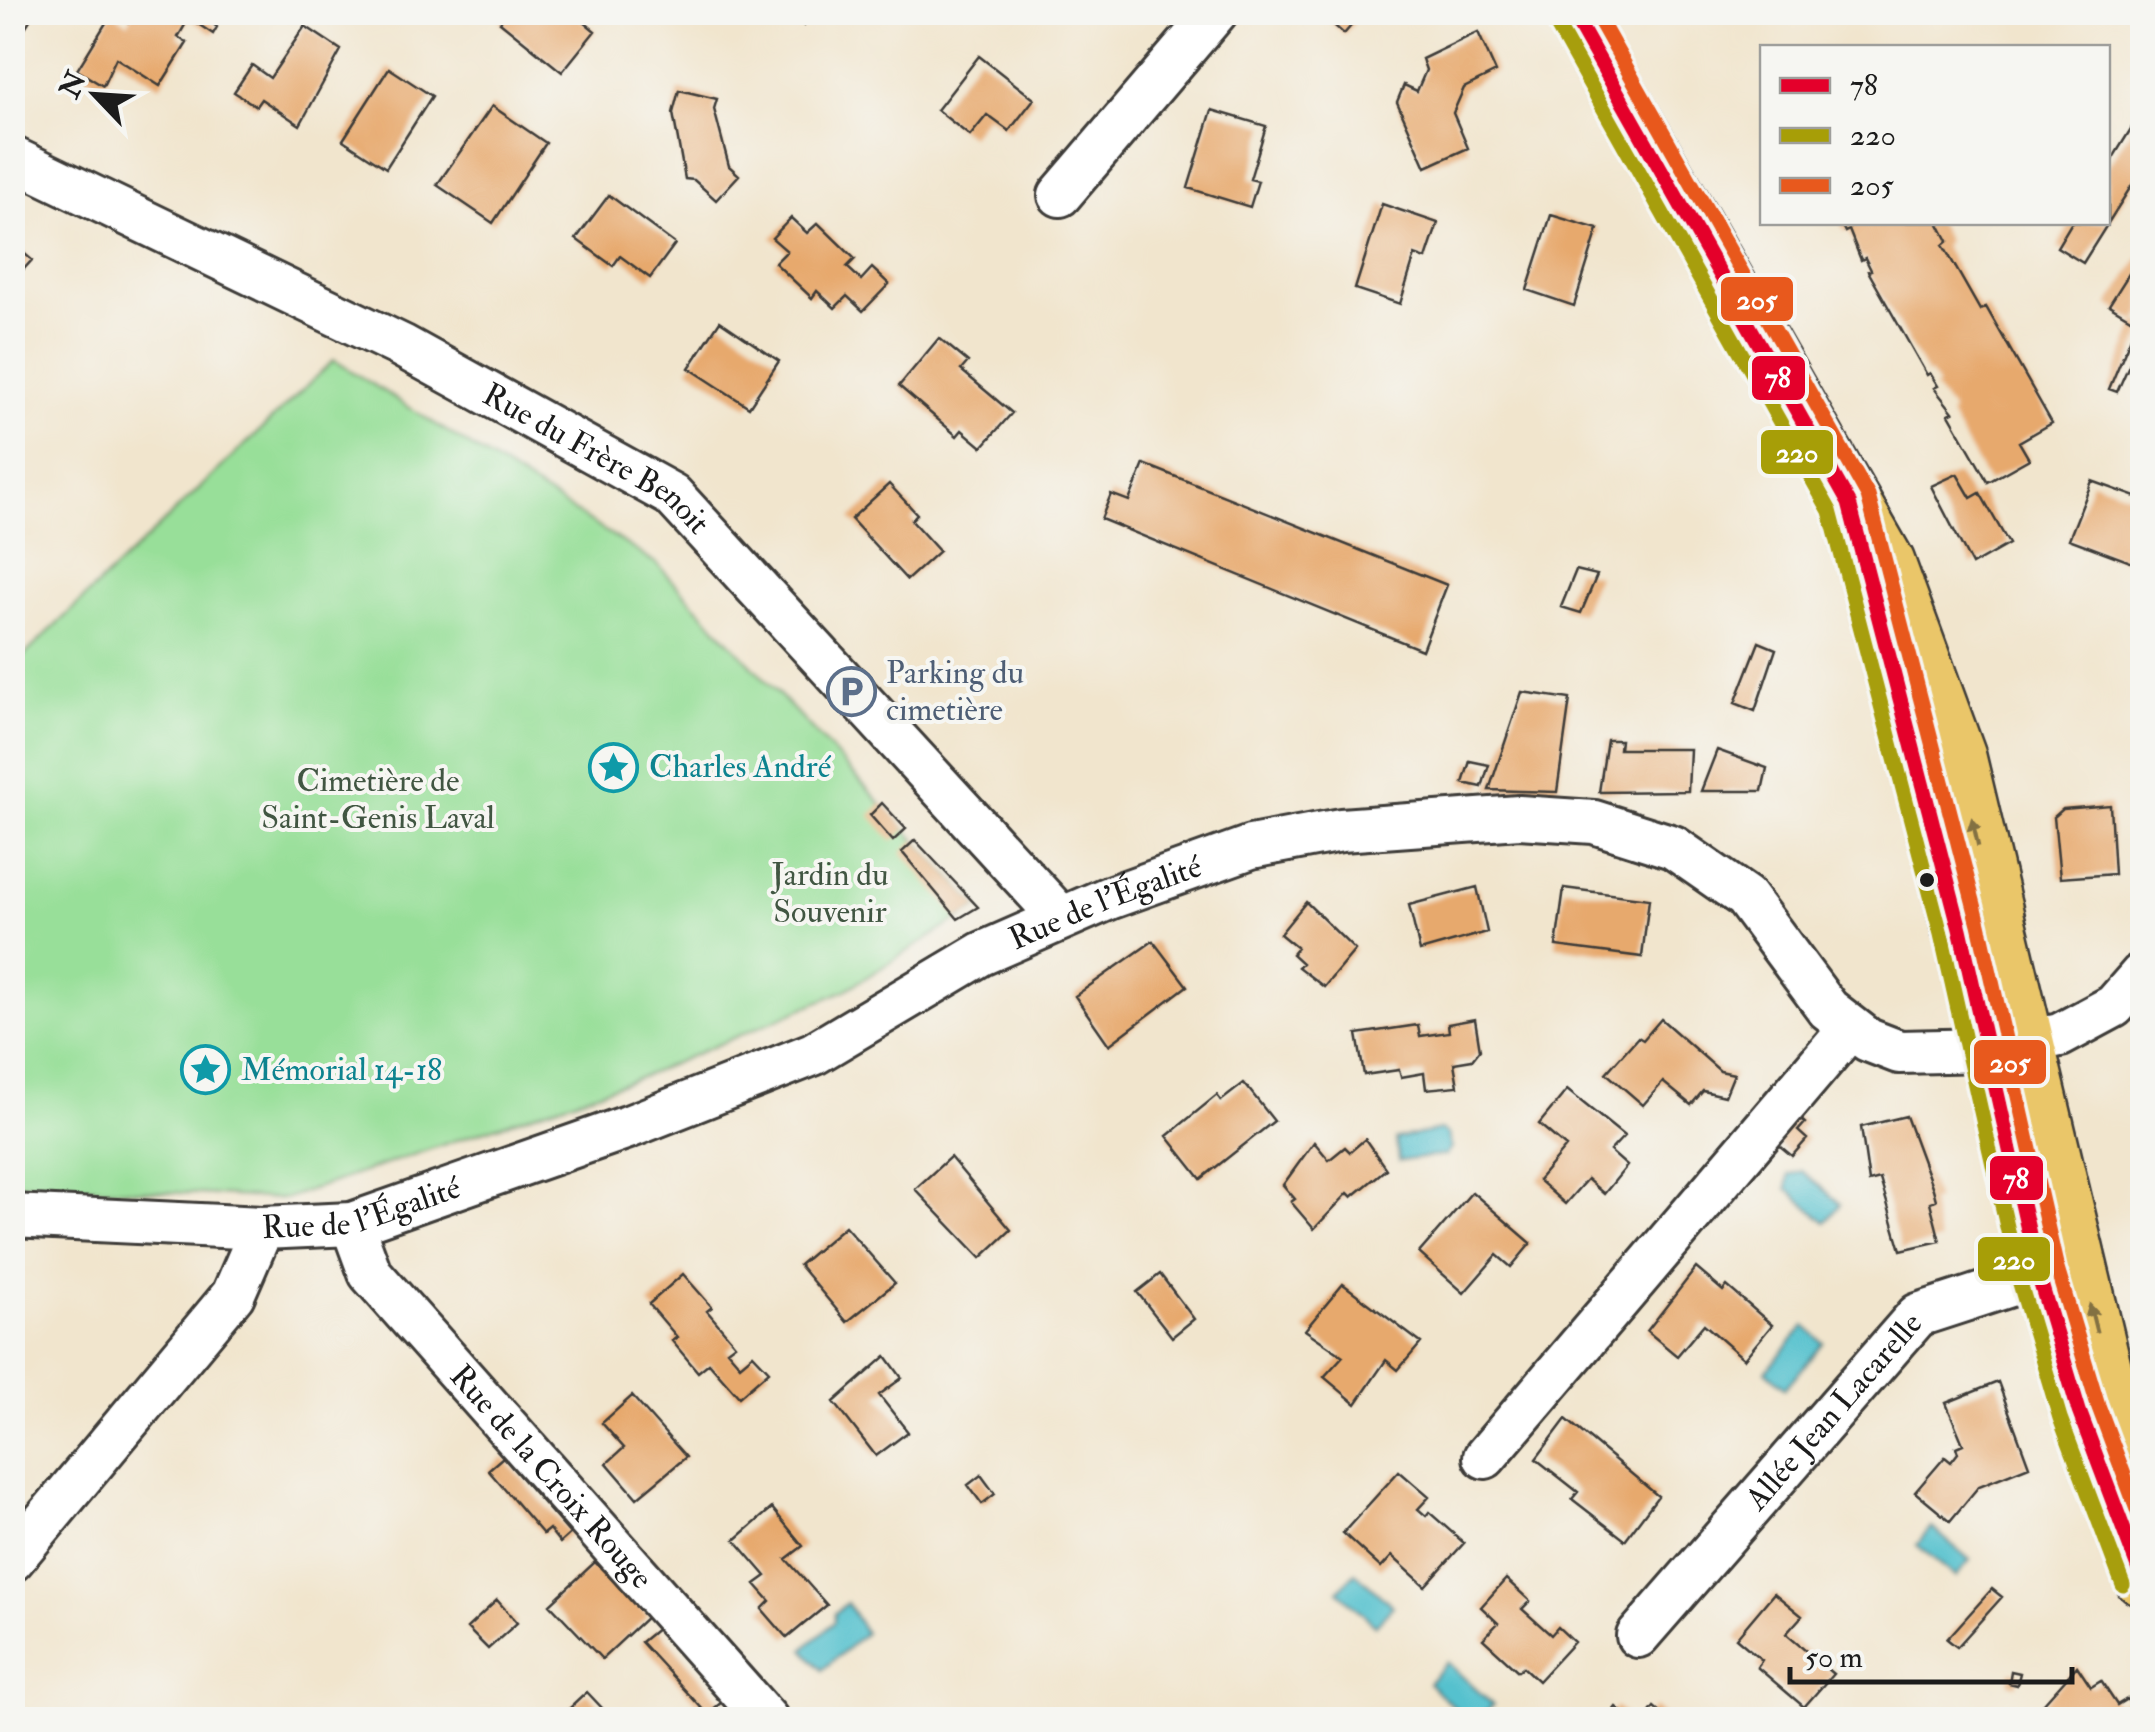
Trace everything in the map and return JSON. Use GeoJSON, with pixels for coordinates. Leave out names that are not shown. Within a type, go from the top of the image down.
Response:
{"type":"FeatureCollection","features":[{"type":"Feature","properties":{"kind":"main road"},"geometry":{"type":"LineString","coordinates":[[1572,12],[1849,503],[2007,1047],[2059,1269],[2079,1411],[2142,1578]]}},
{"type":"Feature","properties":{"kind":"main road"},"geometry":{"type":"LineString","coordinates":[[2059,1269],[2142,1514]]}},
{"type":"Feature","properties":{"kind":"street"},"geometry":{"type":"LineString","coordinates":[[1060,195],[1216,12]]}},
{"type":"Feature","properties":{"kind":"street","name":"Rue du Frère Benoit"},"geometry":{"type":"LineString","coordinates":[[12,158],[402,346],[672,494],[1060,918]]}},
{"type":"Feature","properties":{"kind":"street","name":"Rue de l'Égalité"},"geometry":{"type":"LineString","coordinates":[[12,1216],[262,1228],[352,1224],[628,1126],[813,1054],[981,954],[1060,918],[1251,847],[1341,830],[1519,817],[1594,822],[1673,846],[1746,897],[1812,990],[1850,1028],[1899,1052],[2007,1047],[2097,1018],[2142,974]]}},
{"type":"Feature","properties":{"kind":"street"},"geometry":{"type":"LineString","coordinates":[[1485,1458],[1850,1028]]}},
{"type":"Feature","properties":{"kind":"street","name":"Rue de la Croix Rouge"},"geometry":{"type":"LineString","coordinates":[[352,1224],[370,1272],[767,1720]]}},
{"type":"Feature","properties":{"kind":"street"},"geometry":{"type":"LineString","coordinates":[[12,1560],[234,1295],[262,1228]]}},
{"type":"Feature","properties":{"kind":"street","name":"Allée Jean Lacarelle"},"geometry":{"type":"LineString","coordinates":[[1638,1636],[1918,1315],[2059,1269]]}},
{"type":"Feature","properties":{"kind":"green space","name":"Cimetière de Saint-Genis Laval"},"geometry":{"type":"Polygon","coordinates":[[[334,360],[657,564],[978,907],[846,990],[644,1076],[284,1199],[13,1183],[13,666],[334,360]]]}},
{"type":"Feature","properties":{"kind":"water"},"geometry":{"type":"Polygon","coordinates":[[[1440,1130],[1448,1134],[1451,1148],[1446,1155],[1399,1161],[1395,1139],[1440,1130]]]}},
{"type":"Feature","properties":{"kind":"water"},"geometry":{"type":"Polygon","coordinates":[[[1802,1171],[1841,1204],[1826,1222],[1787,1189],[1789,1175],[1802,1171]]]}},
{"type":"Feature","properties":{"kind":"water"},"geometry":{"type":"Polygon","coordinates":[[[1805,1326],[1824,1343],[1785,1388],[1766,1371],[1805,1326]]]}},
{"type":"Feature","properties":{"kind":"water"},"geometry":{"type":"Polygon","coordinates":[[[1931,1527],[1970,1560],[1956,1577],[1917,1545],[1931,1527]]]}},
{"type":"Feature","properties":{"kind":"water"},"geometry":{"type":"Polygon","coordinates":[[[1355,1572],[1393,1606],[1375,1625],[1338,1591],[1355,1572]]]}},
{"type":"Feature","properties":{"kind":"water"},"geometry":{"type":"Polygon","coordinates":[[[847,1603],[865,1633],[822,1670],[804,1649],[834,1622],[835,1613],[847,1603]]]}},
{"type":"Feature","properties":{"kind":"water"},"geometry":{"type":"Polygon","coordinates":[[[1447,1662],[1493,1705],[1479,1719],[1467,1719],[1428,1683],[1447,1662]]]}},
{"type":"Feature","properties":{"kind":"building"},"geometry":{"type":"Polygon","coordinates":[[[12,12],[35,12],[18,39],[12,36],[12,12]]]}},
{"type":"Feature","properties":{"kind":"building"},"geometry":{"type":"Polygon","coordinates":[[[134,12],[199,12],[217,27],[213,34],[189,18],[178,37],[187,43],[160,86],[116,58],[103,86],[77,70],[112,13],[128,23],[134,12]]]}},
{"type":"Feature","properties":{"kind":"building"},"geometry":{"type":"Polygon","coordinates":[[[508,12],[572,12],[595,31],[562,72],[500,22],[508,12]]]}},
{"type":"Feature","properties":{"kind":"building"},"geometry":{"type":"Polygon","coordinates":[[[789,12],[816,12],[804,26],[789,12]]]}},
{"type":"Feature","properties":{"kind":"building"},"geometry":{"type":"Polygon","coordinates":[[[1319,12],[1363,12],[1344,34],[1319,12]]]}},
{"type":"Feature","properties":{"kind":"building"},"geometry":{"type":"Polygon","coordinates":[[[305,26],[341,50],[300,125],[261,99],[256,106],[234,92],[252,65],[270,78],[305,26]]]}},
{"type":"Feature","properties":{"kind":"building"},"geometry":{"type":"Polygon","coordinates":[[[1478,32],[1496,72],[1464,88],[1453,113],[1468,148],[1426,167],[1397,102],[1404,85],[1417,91],[1426,70],[1422,59],[1478,32]]]}},
{"type":"Feature","properties":{"kind":"building"},"geometry":{"type":"Polygon","coordinates":[[[979,56],[1034,99],[1009,131],[987,115],[970,136],[937,110],[979,56]]]}},
{"type":"Feature","properties":{"kind":"building"},"geometry":{"type":"Polygon","coordinates":[[[389,68],[432,96],[386,168],[343,140],[389,68]]]}},
{"type":"Feature","properties":{"kind":"building"},"geometry":{"type":"Polygon","coordinates":[[[679,90],[717,99],[714,109],[729,166],[739,175],[716,200],[694,180],[685,179],[673,113],[679,90]]]}},
{"type":"Feature","properties":{"kind":"building"},"geometry":{"type":"Polygon","coordinates":[[[492,106],[546,143],[493,223],[437,185],[492,106]]]}},
{"type":"Feature","properties":{"kind":"building"},"geometry":{"type":"Polygon","coordinates":[[[1212,110],[1266,126],[1250,179],[1258,181],[1250,207],[1188,188],[1212,110]]]}},
{"type":"Feature","properties":{"kind":"building"},"geometry":{"type":"Polygon","coordinates":[[[2142,111],[2142,169],[2110,220],[2110,163],[2142,111]]]}},
{"type":"Feature","properties":{"kind":"building"},"geometry":{"type":"Polygon","coordinates":[[[609,195],[675,244],[650,278],[620,256],[613,266],[576,239],[609,195]]]}},
{"type":"Feature","properties":{"kind":"building"},"geometry":{"type":"Polygon","coordinates":[[[1382,204],[1438,223],[1426,259],[1415,255],[1400,304],[1355,289],[1382,204]]]}},
{"type":"Feature","properties":{"kind":"building"},"geometry":{"type":"Polygon","coordinates":[[[1551,215],[1598,229],[1574,306],[1527,290],[1551,215]]]}},
{"type":"Feature","properties":{"kind":"building"},"geometry":{"type":"Polygon","coordinates":[[[791,218],[807,233],[818,223],[855,259],[847,267],[861,280],[872,268],[889,284],[863,311],[847,296],[835,308],[817,291],[812,298],[775,263],[787,251],[772,238],[791,218]]]}},
{"type":"Feature","properties":{"kind":"building"},"geometry":{"type":"Polygon","coordinates":[[[1842,225],[1940,225],[1948,241],[1943,245],[1980,310],[1986,307],[2052,423],[2019,442],[2029,459],[1988,482],[1949,414],[1953,412],[1934,388],[1938,386],[1930,373],[1927,375],[1868,271],[1871,270],[1865,258],[1861,260],[1849,230],[1845,232],[1842,225]]]}},
{"type":"Feature","properties":{"kind":"building"},"geometry":{"type":"Polygon","coordinates":[[[2070,225],[2107,225],[2083,263],[2057,247],[2070,225]]]}},
{"type":"Feature","properties":{"kind":"building"},"geometry":{"type":"Polygon","coordinates":[[[12,243],[32,260],[12,282],[12,243]]]}},
{"type":"Feature","properties":{"kind":"building"},"geometry":{"type":"Polygon","coordinates":[[[2142,253],[2142,313],[2137,322],[2109,305],[2142,253]]]}},
{"type":"Feature","properties":{"kind":"building"},"geometry":{"type":"Polygon","coordinates":[[[720,321],[779,361],[749,407],[689,368],[720,321]]]}},
{"type":"Feature","properties":{"kind":"building"},"geometry":{"type":"Polygon","coordinates":[[[2137,322],[2142,324],[2142,336],[2117,392],[2109,389],[2137,322]]]}},
{"type":"Feature","properties":{"kind":"building"},"geometry":{"type":"Polygon","coordinates":[[[939,338],[968,362],[961,370],[1012,413],[982,447],[962,430],[957,436],[899,386],[939,338]]]}},
{"type":"Feature","properties":{"kind":"building"},"geometry":{"type":"Polygon","coordinates":[[[1144,464],[1447,585],[1422,650],[1101,519],[1111,494],[1129,501],[1144,464]]]}},
{"type":"Feature","properties":{"kind":"building"},"geometry":{"type":"Polygon","coordinates":[[[1957,474],[1971,498],[1980,493],[2009,544],[1972,565],[1931,486],[1957,474]]]}},
{"type":"Feature","properties":{"kind":"building"},"geometry":{"type":"Polygon","coordinates":[[[2092,481],[2142,499],[2141,566],[2069,539],[2092,481]]]}},
{"type":"Feature","properties":{"kind":"building"},"geometry":{"type":"Polygon","coordinates":[[[889,484],[917,514],[911,520],[939,551],[907,580],[851,519],[889,484]]]}},
{"type":"Feature","properties":{"kind":"building"},"geometry":{"type":"Polygon","coordinates":[[[1576,570],[1597,575],[1581,613],[1561,607],[1576,570]]]}},
{"type":"Feature","properties":{"kind":"building"},"geometry":{"type":"Polygon","coordinates":[[[1759,642],[1776,649],[1755,711],[1735,703],[1759,642]]]}},
{"type":"Feature","properties":{"kind":"building"},"geometry":{"type":"Polygon","coordinates":[[[1522,692],[1570,699],[1557,792],[1489,790],[1522,692]]]}},
{"type":"Feature","properties":{"kind":"building"},"geometry":{"type":"Polygon","coordinates":[[[1607,740],[1620,740],[1619,749],[1690,749],[1688,791],[1599,792],[1607,740]]]}},
{"type":"Feature","properties":{"kind":"building"},"geometry":{"type":"Polygon","coordinates":[[[1717,750],[1767,768],[1762,791],[1701,791],[1717,750]]]}},
{"type":"Feature","properties":{"kind":"building"},"geometry":{"type":"Polygon","coordinates":[[[1470,761],[1489,765],[1482,787],[1463,783],[1470,761]]]}},
{"type":"Feature","properties":{"kind":"building"},"geometry":{"type":"Polygon","coordinates":[[[882,803],[906,829],[893,841],[870,815],[882,803]]]}},
{"type":"Feature","properties":{"kind":"building"},"geometry":{"type":"Polygon","coordinates":[[[2110,805],[2114,874],[2060,878],[2054,817],[2063,809],[2110,805]]]}},
{"type":"Feature","properties":{"kind":"building"},"geometry":{"type":"Polygon","coordinates":[[[915,840],[978,907],[958,919],[902,852],[915,840]]]}},
{"type":"Feature","properties":{"kind":"building"},"geometry":{"type":"Polygon","coordinates":[[[1477,887],[1487,932],[1420,951],[1409,905],[1477,887]]]}},
{"type":"Feature","properties":{"kind":"building"},"geometry":{"type":"Polygon","coordinates":[[[1564,888],[1649,899],[1642,957],[1556,946],[1564,888]]]}},
{"type":"Feature","properties":{"kind":"building"},"geometry":{"type":"Polygon","coordinates":[[[1306,902],[1355,950],[1324,987],[1298,967],[1302,963],[1292,954],[1297,948],[1280,934],[1306,902]]]}},
{"type":"Feature","properties":{"kind":"building"},"geometry":{"type":"Polygon","coordinates":[[[1153,941],[1187,986],[1109,1045],[1075,996],[1153,941]]]}},
{"type":"Feature","properties":{"kind":"building"},"geometry":{"type":"Polygon","coordinates":[[[1475,1019],[1480,1050],[1472,1060],[1454,1063],[1458,1086],[1426,1089],[1424,1073],[1401,1077],[1399,1070],[1364,1075],[1357,1034],[1418,1025],[1420,1036],[1449,1032],[1448,1024],[1475,1019]]]}},
{"type":"Feature","properties":{"kind":"building"},"geometry":{"type":"Polygon","coordinates":[[[1661,1019],[1720,1071],[1734,1074],[1725,1096],[1703,1091],[1691,1105],[1663,1082],[1643,1105],[1606,1073],[1638,1037],[1643,1040],[1661,1019]]]}},
{"type":"Feature","properties":{"kind":"building"},"geometry":{"type":"Polygon","coordinates":[[[1244,1083],[1274,1121],[1201,1179],[1167,1136],[1217,1095],[1221,1101],[1244,1083]]]}},
{"type":"Feature","properties":{"kind":"building"},"geometry":{"type":"Polygon","coordinates":[[[1567,1090],[1624,1136],[1610,1151],[1627,1166],[1604,1194],[1587,1179],[1565,1204],[1538,1180],[1566,1147],[1539,1124],[1567,1090]]]}},
{"type":"Feature","properties":{"kind":"building"},"geometry":{"type":"Polygon","coordinates":[[[1797,1116],[1805,1123],[1798,1131],[1807,1139],[1792,1156],[1774,1141],[1797,1116]]]}},
{"type":"Feature","properties":{"kind":"building"},"geometry":{"type":"Polygon","coordinates":[[[1906,1116],[1936,1200],[1930,1202],[1940,1241],[1901,1250],[1880,1179],[1869,1182],[1861,1127],[1906,1116]]]}},
{"type":"Feature","properties":{"kind":"building"},"geometry":{"type":"Polygon","coordinates":[[[1365,1139],[1386,1169],[1352,1197],[1348,1193],[1314,1229],[1291,1202],[1295,1199],[1283,1185],[1314,1142],[1329,1160],[1345,1147],[1350,1152],[1365,1139]]]}},
{"type":"Feature","properties":{"kind":"building"},"geometry":{"type":"Polygon","coordinates":[[[950,1157],[1011,1230],[981,1258],[915,1189],[950,1157]]]}},
{"type":"Feature","properties":{"kind":"building"},"geometry":{"type":"Polygon","coordinates":[[[1472,1192],[1531,1243],[1511,1267],[1497,1255],[1464,1293],[1419,1253],[1472,1192]]]}},
{"type":"Feature","properties":{"kind":"building"},"geometry":{"type":"Polygon","coordinates":[[[845,1226],[895,1283],[847,1322],[799,1265],[845,1226]]]}},
{"type":"Feature","properties":{"kind":"building"},"geometry":{"type":"Polygon","coordinates":[[[1696,1268],[1723,1291],[1727,1286],[1772,1325],[1744,1359],[1704,1324],[1677,1356],[1647,1331],[1696,1268]]]}},
{"type":"Feature","properties":{"kind":"building"},"geometry":{"type":"Polygon","coordinates":[[[683,1274],[712,1307],[707,1311],[735,1344],[727,1350],[740,1365],[753,1354],[769,1371],[739,1397],[709,1363],[698,1372],[672,1341],[677,1337],[649,1304],[683,1274]]]}},
{"type":"Feature","properties":{"kind":"building"},"geometry":{"type":"Polygon","coordinates":[[[1160,1274],[1194,1319],[1172,1337],[1137,1292],[1160,1274]]]}},
{"type":"Feature","properties":{"kind":"building"},"geometry":{"type":"Polygon","coordinates":[[[1343,1284],[1421,1343],[1398,1370],[1386,1360],[1356,1404],[1324,1377],[1343,1356],[1305,1330],[1343,1284]]]}},
{"type":"Feature","properties":{"kind":"building"},"geometry":{"type":"Polygon","coordinates":[[[886,1356],[902,1378],[879,1395],[908,1432],[876,1456],[834,1402],[886,1356]]]}},
{"type":"Feature","properties":{"kind":"building"},"geometry":{"type":"Polygon","coordinates":[[[1998,1382],[2029,1466],[1979,1486],[1950,1521],[1915,1492],[1945,1457],[1951,1462],[1958,1453],[1956,1447],[1963,1444],[1946,1403],[1998,1382]]]}},
{"type":"Feature","properties":{"kind":"building"},"geometry":{"type":"Polygon","coordinates":[[[632,1396],[686,1457],[637,1498],[607,1463],[624,1448],[602,1423],[632,1396]]]}},
{"type":"Feature","properties":{"kind":"building"},"geometry":{"type":"Polygon","coordinates":[[[1566,1419],[1658,1496],[1625,1540],[1572,1499],[1578,1492],[1536,1459],[1566,1419]]]}},
{"type":"Feature","properties":{"kind":"building"},"geometry":{"type":"Polygon","coordinates":[[[503,1457],[570,1534],[560,1543],[549,1529],[543,1534],[488,1470],[503,1457]]]}},
{"type":"Feature","properties":{"kind":"building"},"geometry":{"type":"Polygon","coordinates":[[[1399,1471],[1429,1497],[1418,1509],[1426,1516],[1429,1512],[1464,1543],[1425,1586],[1392,1556],[1381,1568],[1343,1533],[1399,1471]]]}},
{"type":"Feature","properties":{"kind":"building"},"geometry":{"type":"Polygon","coordinates":[[[981,1475],[995,1494],[982,1504],[968,1485],[981,1475]]]}},
{"type":"Feature","properties":{"kind":"building"},"geometry":{"type":"Polygon","coordinates":[[[772,1508],[803,1546],[786,1559],[827,1605],[787,1638],[762,1609],[770,1601],[755,1584],[766,1576],[735,1540],[772,1508]]]}},
{"type":"Feature","properties":{"kind":"building"},"geometry":{"type":"Polygon","coordinates":[[[595,1562],[648,1616],[602,1659],[550,1604],[595,1562]]]}},
{"type":"Feature","properties":{"kind":"building"},"geometry":{"type":"Polygon","coordinates":[[[1506,1579],[1530,1601],[1522,1609],[1551,1635],[1558,1627],[1574,1642],[1538,1681],[1523,1667],[1518,1671],[1483,1639],[1498,1623],[1481,1607],[1506,1579]]]}},
{"type":"Feature","properties":{"kind":"building"},"geometry":{"type":"Polygon","coordinates":[[[1992,1589],[2002,1597],[1957,1647],[1947,1639],[1992,1589]]]}},
{"type":"Feature","properties":{"kind":"building"},"geometry":{"type":"Polygon","coordinates":[[[1774,1593],[1802,1616],[1786,1634],[1833,1674],[1804,1707],[1757,1667],[1762,1660],[1736,1638],[1774,1593]]]}},
{"type":"Feature","properties":{"kind":"building"},"geometry":{"type":"Polygon","coordinates":[[[497,1600],[517,1623],[488,1649],[467,1628],[497,1600]]]}},
{"type":"Feature","properties":{"kind":"building"},"geometry":{"type":"Polygon","coordinates":[[[658,1628],[722,1702],[707,1714],[641,1642],[658,1628]]]}},
{"type":"Feature","properties":{"kind":"building"},"geometry":{"type":"Polygon","coordinates":[[[2077,1666],[2091,1687],[2101,1681],[2117,1705],[2127,1699],[2141,1720],[2054,1720],[2043,1704],[2077,1666]]]}},
{"type":"Feature","properties":{"kind":"building"},"geometry":{"type":"Polygon","coordinates":[[[2011,1671],[2020,1673],[2017,1685],[2009,1683],[2011,1671]]]}},
{"type":"Feature","properties":{"kind":"building"},"geometry":{"type":"Polygon","coordinates":[[[587,1692],[602,1708],[589,1720],[557,1720],[587,1692]]]}},
{"type":"Feature","properties":{"kind":"building"},"geometry":{"type":"Polygon","coordinates":[[[1616,1707],[1631,1720],[1606,1720],[1616,1707]]]}},
{"type":"Feature","properties":{"kind":"building"},"geometry":{"type":"Polygon","coordinates":[[[1654,1707],[1663,1715],[1669,1720],[1644,1720],[1654,1707]]]}},
{"type":"Feature","properties":{"kind":"transit line","name":"78"},"geometry":{"type":"LineString","coordinates":[[1572,12],[1849,503],[1960,929],[2038,1274],[2079,1411],[2142,1578]]}},
{"type":"Feature","properties":{"kind":"transit line","name":"205"},"geometry":{"type":"LineString","coordinates":[[1595,12],[1868,496],[1979,924],[2057,1269],[2098,1405],[2142,1523]]}},
{"type":"Feature","properties":{"kind":"transit line","name":"220"},"geometry":{"type":"LineString","coordinates":[[1555,22],[1830,511],[1941,934],[2019,1280],[2060,1418],[2123,1585]]}},
{"type":"Feature","properties":{"kind":"place","name":"Parking du cimetière"},"geometry":{"type":"Point","coordinates":[851,691]}},
{"type":"Feature","properties":{"kind":"place","name":"Charles André"},"geometry":{"type":"Point","coordinates":[614,767]}},
{"type":"Feature","properties":{"kind":"place","name":"Mémorial 14-18"},"geometry":{"type":"Point","coordinates":[206,1070]}},
{"type":"Feature","properties":{"kind":"park label","name":"Jardin du Souvenir"},"geometry":{"type":"Point","coordinates":[830,894]}}]}
